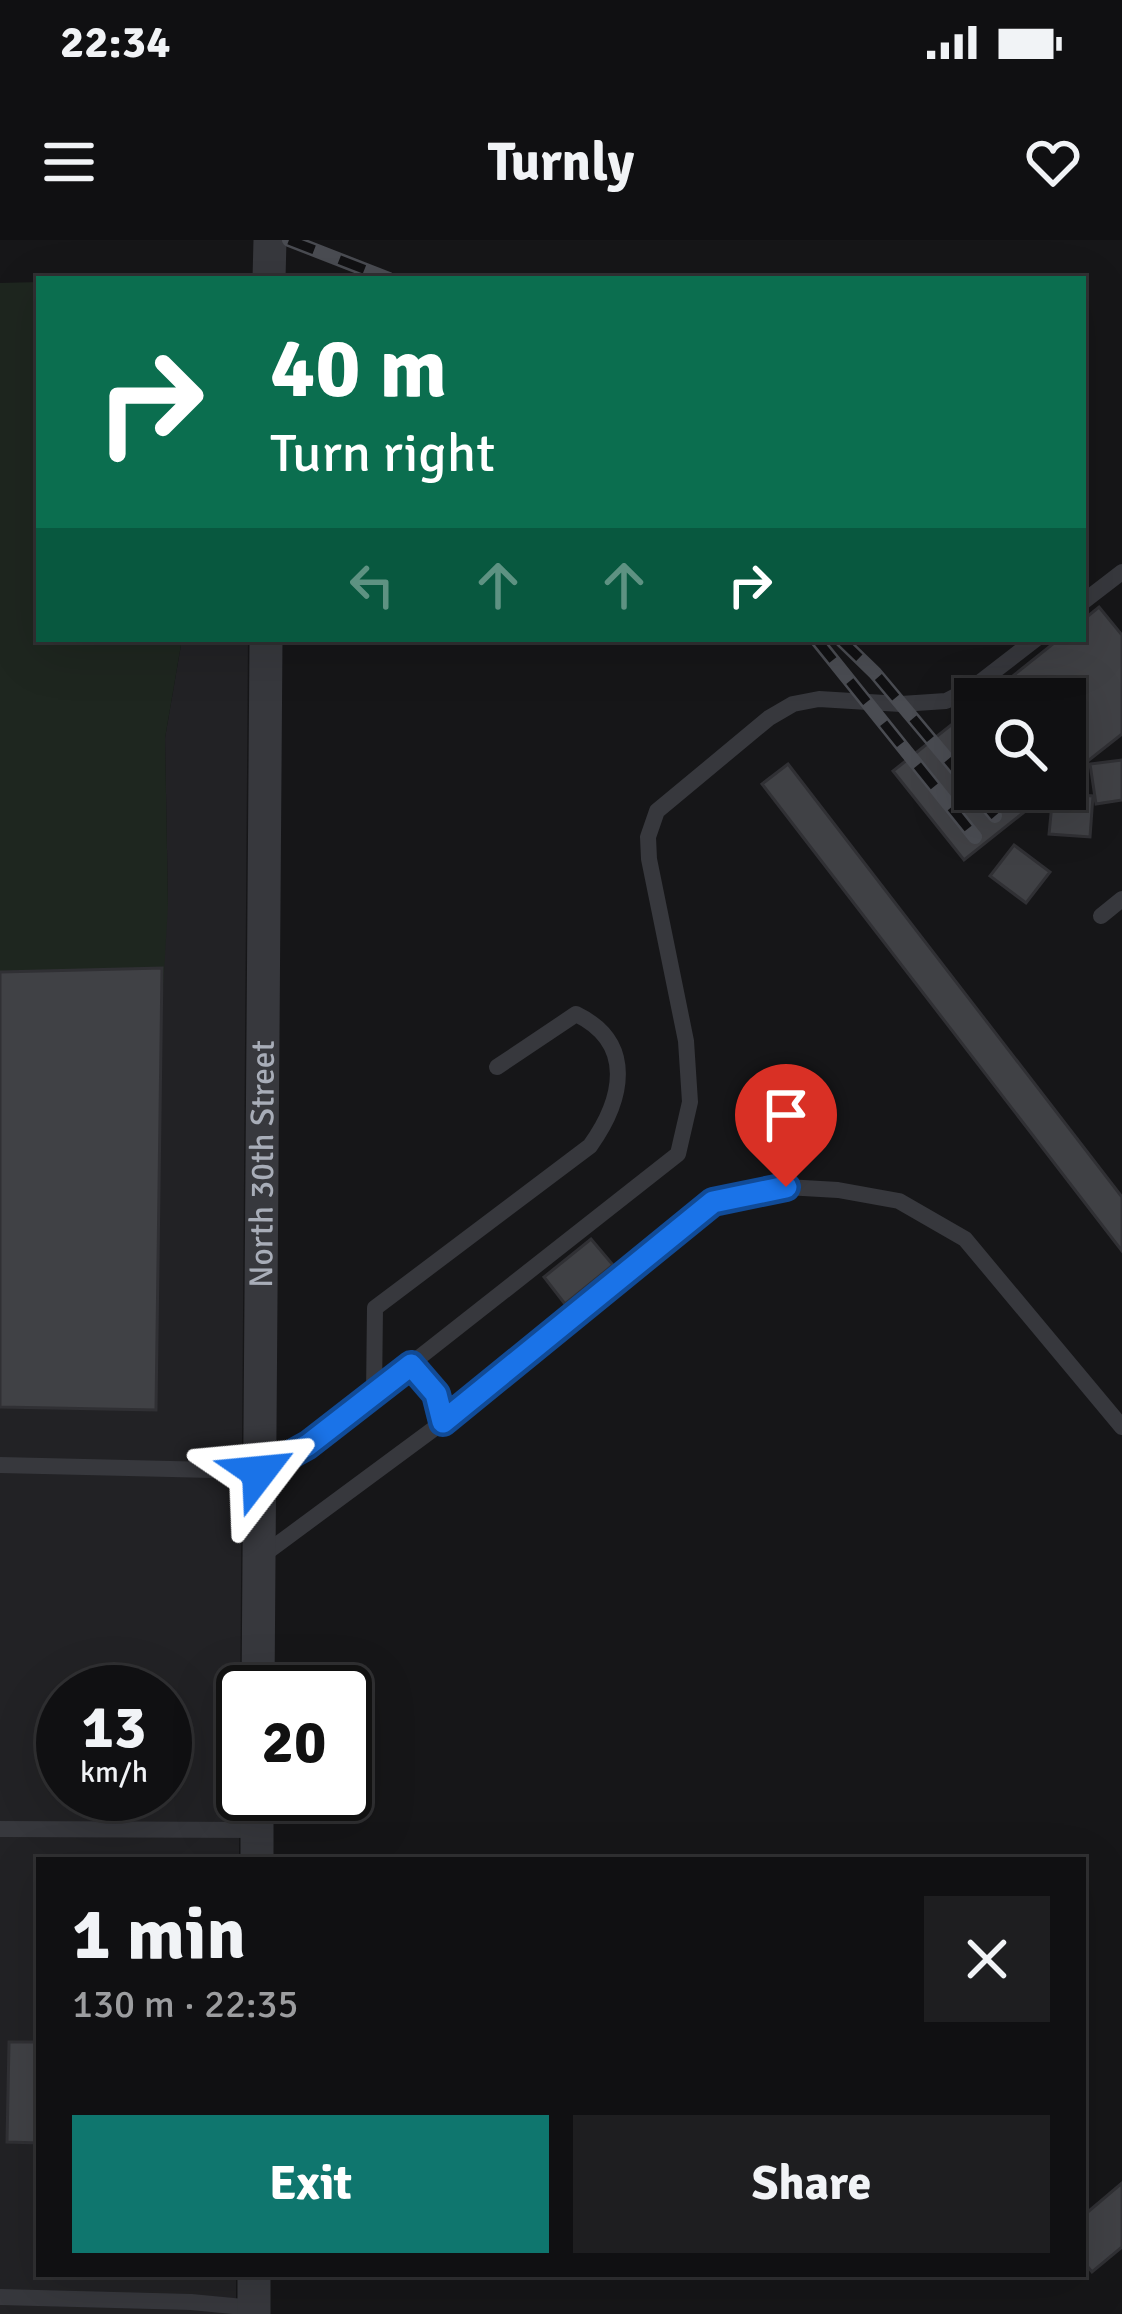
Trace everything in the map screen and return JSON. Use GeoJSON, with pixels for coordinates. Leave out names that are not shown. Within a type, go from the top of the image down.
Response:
{"type":"FeatureCollection","features":[{"type":"Feature","properties":{"kind":"street"},"geometry":{"type":"LineString","coordinates":[[269,240],[269,276]]}},
{"type":"Feature","properties":{"kind":"street","name":"North 30th Street"},"geometry":{"type":"LineString","coordinates":[[258,1665],[266,642]]}},
{"type":"Feature","properties":{"kind":"lane"},"geometry":{"type":"LineString","coordinates":[[1086,600],[1122,572]]}},
{"type":"Feature","properties":{"kind":"lane"},"geometry":{"type":"LineString","coordinates":[[0,1465],[259,1472],[308,1445],[374,1395],[678,1154],[690,1102],[689,1082],[686,1041],[650,859],[648,837],[657,811],[769,718],[794,704],[819,699],[901,704],[946,701],[975,686],[1032,642]]}},
{"type":"Feature","properties":{"kind":"lane"},"geometry":{"type":"LineString","coordinates":[[1102,916],[1122,898]]}},
{"type":"Feature","properties":{"kind":"lane"},"geometry":{"type":"LineString","coordinates":[[374,1395],[375,1308],[590,1146],[611,1116],[619,1081],[614,1051],[598,1025],[576,1014],[496,1066]]}},
{"type":"Feature","properties":{"kind":"lane"},"geometry":{"type":"LineString","coordinates":[[259,1558],[443,1422],[713,1202],[786,1187],[898,1201],[964,1239],[1122,1427]]}},
{"type":"Feature","properties":{"kind":"lane"},"geometry":{"type":"LineString","coordinates":[[411,1365],[436,1394],[443,1422]]}},
{"type":"Feature","properties":{"kind":"lane"},"geometry":{"type":"LineString","coordinates":[[0,1829],[257,1845]]}},
{"type":"Feature","properties":{"kind":"lane"},"geometry":{"type":"LineString","coordinates":[[0,2297],[254,2299]]}},
{"type":"Feature","properties":{"kind":"shaded area"},"geometry":{"type":"Polygon","coordinates":[[[36,282],[36,642],[181,642],[165,738],[168,905],[162,1006],[0,1007],[0,283],[36,282]]]}},
{"type":"Feature","properties":{"kind":"shaded area"},"geometry":{"type":"Polygon","coordinates":[[[181,642],[248,642],[240,1665],[216,1665],[216,1821],[239,1821],[239,1857],[36,1857],[36,2277],[236,2277],[236,2314],[0,2314],[0,1007],[168,905],[165,738],[181,642]]]}},
{"type":"Feature","properties":{"kind":"building"},"geometry":{"type":"Polygon","coordinates":[[[1099,607],[1122,635],[1122,734],[1086,762],[1086,678],[1010,678],[1055,642],[1086,642],[1086,618],[1099,607]]]}},
{"type":"Feature","properties":{"kind":"building"},"geometry":{"type":"Polygon","coordinates":[[[954,723],[954,810],[1027,810],[964,860],[893,771],[954,723]]]}},
{"type":"Feature","properties":{"kind":"building"},"geometry":{"type":"Polygon","coordinates":[[[1122,760],[1122,800],[1096,804],[1090,764],[1122,760]]]}},
{"type":"Feature","properties":{"kind":"building"},"geometry":{"type":"Polygon","coordinates":[[[788,764],[1122,1197],[1122,1251],[762,784],[788,764]]]}},
{"type":"Feature","properties":{"kind":"building"},"geometry":{"type":"Polygon","coordinates":[[[1086,795],[1093,796],[1090,837],[1049,834],[1051,810],[1086,810],[1086,795]]]}},
{"type":"Feature","properties":{"kind":"building"},"geometry":{"type":"Polygon","coordinates":[[[1014,845],[1050,872],[1026,903],[990,876],[1014,845]]]}},
{"type":"Feature","properties":{"kind":"building"},"geometry":{"type":"Polygon","coordinates":[[[162,968],[156,1410],[0,1407],[0,972],[162,968]]]}},
{"type":"Feature","properties":{"kind":"building"},"geometry":{"type":"Polygon","coordinates":[[[591,1239],[613,1265],[565,1304],[544,1277],[591,1239]]]}},
{"type":"Feature","properties":{"kind":"building"},"geometry":{"type":"Polygon","coordinates":[[[9,2042],[36,2042],[36,2143],[7,2142],[9,2042]]]}},
{"type":"Feature","properties":{"kind":"building"},"geometry":{"type":"Polygon","coordinates":[[[1122,2183],[1122,2247],[1092,2272],[1086,2265],[1086,2213],[1122,2183]]]}},
{"type":"Feature","properties":{"kind":"railway"},"geometry":{"type":"LineString","coordinates":[[289,240],[381,276]]}},
{"type":"Feature","properties":{"kind":"railway"},"geometry":{"type":"LineString","coordinates":[[818,642],[975,837]]}},
{"type":"Feature","properties":{"kind":"railway"},"geometry":{"type":"LineString","coordinates":[[843,642],[875,673],[995,816]]}},
{"type":"Feature","properties":{"kind":"route"},"geometry":{"type":"LineString","coordinates":[[259,1472],[308,1445],[411,1365],[436,1394],[443,1422],[713,1202],[786,1187]]}}]}
